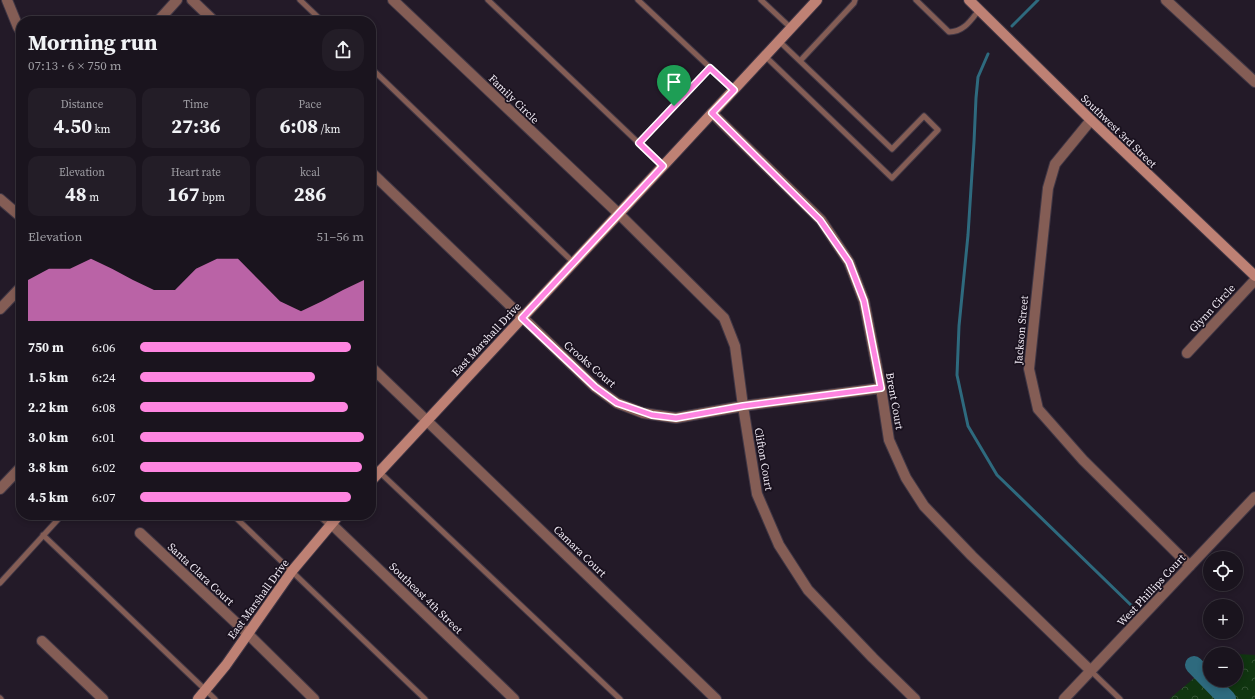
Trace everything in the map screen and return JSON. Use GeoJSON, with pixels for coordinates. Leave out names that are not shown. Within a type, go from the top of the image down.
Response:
{"type":"FeatureCollection","features":[{"type":"Feature","properties":{"kind":"main road","name":"East Marshall Drive"},"geometry":{"type":"LineString","coordinates":[[376,475],[817,0]]}},
{"type":"Feature","properties":{"kind":"main road","name":"Southwest 3rd Street"},"geometry":{"type":"LineString","coordinates":[[969,0],[1090,120],[1255,276]]}},
{"type":"Feature","properties":{"kind":"main road","name":"East Marshall Drive"},"geometry":{"type":"LineString","coordinates":[[198,699],[206,691],[248,634],[292,571],[335,520]]}},
{"type":"Feature","properties":{"kind":"street"},"geometry":{"type":"LineString","coordinates":[[8,0],[16,22]]}},
{"type":"Feature","properties":{"kind":"street"},"geometry":{"type":"LineString","coordinates":[[163,16],[177,0]]}},
{"type":"Feature","properties":{"kind":"street"},"geometry":{"type":"LineString","coordinates":[[192,0],[209,16]]}},
{"type":"Feature","properties":{"kind":"street","name":"Family Circle"},"geometry":{"type":"LineString","coordinates":[[393,0],[619,214]]}},
{"type":"Feature","properties":{"kind":"street"},"geometry":{"type":"LineString","coordinates":[[1166,0],[1255,82]]}},
{"type":"Feature","properties":{"kind":"street","name":"Brent Court"},"geometry":{"type":"LineString","coordinates":[[712,113],[820,220],[849,262],[864,301],[881,388],[889,440],[906,478],[924,506],[972,556],[1091,671]]}},
{"type":"Feature","properties":{"kind":"street","name":"Jackson Street"},"geometry":{"type":"LineString","coordinates":[[1090,120],[1054,164],[1048,188],[1029,369],[1036,402],[1038,409],[1083,460],[1190,566]]}},
{"type":"Feature","properties":{"kind":"street","name":"Crooks Court"},"geometry":{"type":"LineString","coordinates":[[376,177],[595,387],[617,403],[643,413],[676,418],[743,406],[881,388]]}},
{"type":"Feature","properties":{"kind":"street"},"geometry":{"type":"LineString","coordinates":[[0,199],[16,213]]}},
{"type":"Feature","properties":{"kind":"street","name":"Clifton Court"},"geometry":{"type":"LineString","coordinates":[[619,214],[724,318],[735,346],[757,494],[779,545],[808,590],[873,658],[915,699]]}},
{"type":"Feature","properties":{"kind":"street","name":"Glynn Circle"},"geometry":{"type":"LineString","coordinates":[[1187,352],[1255,280]]}},
{"type":"Feature","properties":{"kind":"street"},"geometry":{"type":"LineString","coordinates":[[0,309],[16,292]]}},
{"type":"Feature","properties":{"kind":"street","name":"Camara Court"},"geometry":{"type":"LineString","coordinates":[[376,372],[716,699]]}},
{"type":"Feature","properties":{"kind":"street"},"geometry":{"type":"LineString","coordinates":[[0,489],[16,472]]}},
{"type":"Feature","properties":{"kind":"street","name":"West Phillips Court"},"geometry":{"type":"LineString","coordinates":[[1064,699],[1255,497]]}},
{"type":"Feature","properties":{"kind":"street","name":"Southeast 4th Street"},"geometry":{"type":"LineString","coordinates":[[327,520],[514,699]]}},
{"type":"Feature","properties":{"kind":"street","name":"Santa Clara Court"},"geometry":{"type":"LineString","coordinates":[[140,533],[248,634],[314,699]]}},
{"type":"Feature","properties":{"kind":"street"},"geometry":{"type":"LineString","coordinates":[[42,641],[103,699]]}},
{"type":"Feature","properties":{"kind":"lane"},"geometry":{"type":"LineString","coordinates":[[300,0],[317,16]]}},
{"type":"Feature","properties":{"kind":"lane"},"geometry":{"type":"LineString","coordinates":[[488,0],[663,166]]}},
{"type":"Feature","properties":{"kind":"lane"},"geometry":{"type":"LineString","coordinates":[[638,0],[734,90]]}},
{"type":"Feature","properties":{"kind":"lane"},"geometry":{"type":"LineString","coordinates":[[761,0],[791,28]]}},
{"type":"Feature","properties":{"kind":"lane"},"geometry":{"type":"LineString","coordinates":[[800,61],[854,4],[855,0]]}},
{"type":"Feature","properties":{"kind":"lane"},"geometry":{"type":"LineString","coordinates":[[916,0],[949,32],[955,32],[963,29],[979,10]]}},
{"type":"Feature","properties":{"kind":"lane"},"geometry":{"type":"LineString","coordinates":[[765,56],[892,178],[938,130],[924,116],[892,150],[779,41]]}},
{"type":"Feature","properties":{"kind":"lane"},"geometry":{"type":"LineString","coordinates":[[639,143],[710,68]]}},
{"type":"Feature","properties":{"kind":"lane"},"geometry":{"type":"LineString","coordinates":[[376,73],[574,263]]}},
{"type":"Feature","properties":{"kind":"lane"},"geometry":{"type":"LineString","coordinates":[[376,469],[620,699]]}},
{"type":"Feature","properties":{"kind":"lane"},"geometry":{"type":"LineString","coordinates":[[0,583],[57,520]]}},
{"type":"Feature","properties":{"kind":"lane"},"geometry":{"type":"LineString","coordinates":[[238,520],[425,699]]}},
{"type":"Feature","properties":{"kind":"lane"},"geometry":{"type":"LineString","coordinates":[[43,535],[215,699]]}},
{"type":"Feature","properties":{"kind":"lane"},"geometry":{"type":"LineString","coordinates":[[1091,671],[1120,699]]}},
{"type":"Feature","properties":{"kind":"green space"},"geometry":{"type":"Polygon","coordinates":[[[1243,654],[1255,655],[1255,699],[1169,699],[1203,671],[1203,687],[1243,687],[1243,654]]]}},
{"type":"Feature","properties":{"kind":"waterway"},"geometry":{"type":"LineString","coordinates":[[1012,26],[1038,0]]}},
{"type":"Feature","properties":{"kind":"waterway"},"geometry":{"type":"LineString","coordinates":[[988,54],[978,77],[968,235],[959,326],[957,375],[968,426],[997,475],[1134,608]]}},
{"type":"Feature","properties":{"kind":"waterway"},"geometry":{"type":"LineString","coordinates":[[1194,665],[1227,699]]}},
{"type":"Feature","properties":{"kind":"route"},"geometry":{"type":"LineString","coordinates":[[710,68],[734,90],[712,113],[820,220],[849,262],[864,301],[881,388],[743,406],[676,418],[652,415],[617,403],[595,387],[522,318],[663,166],[639,143],[674,106],[710,68]]}}]}
